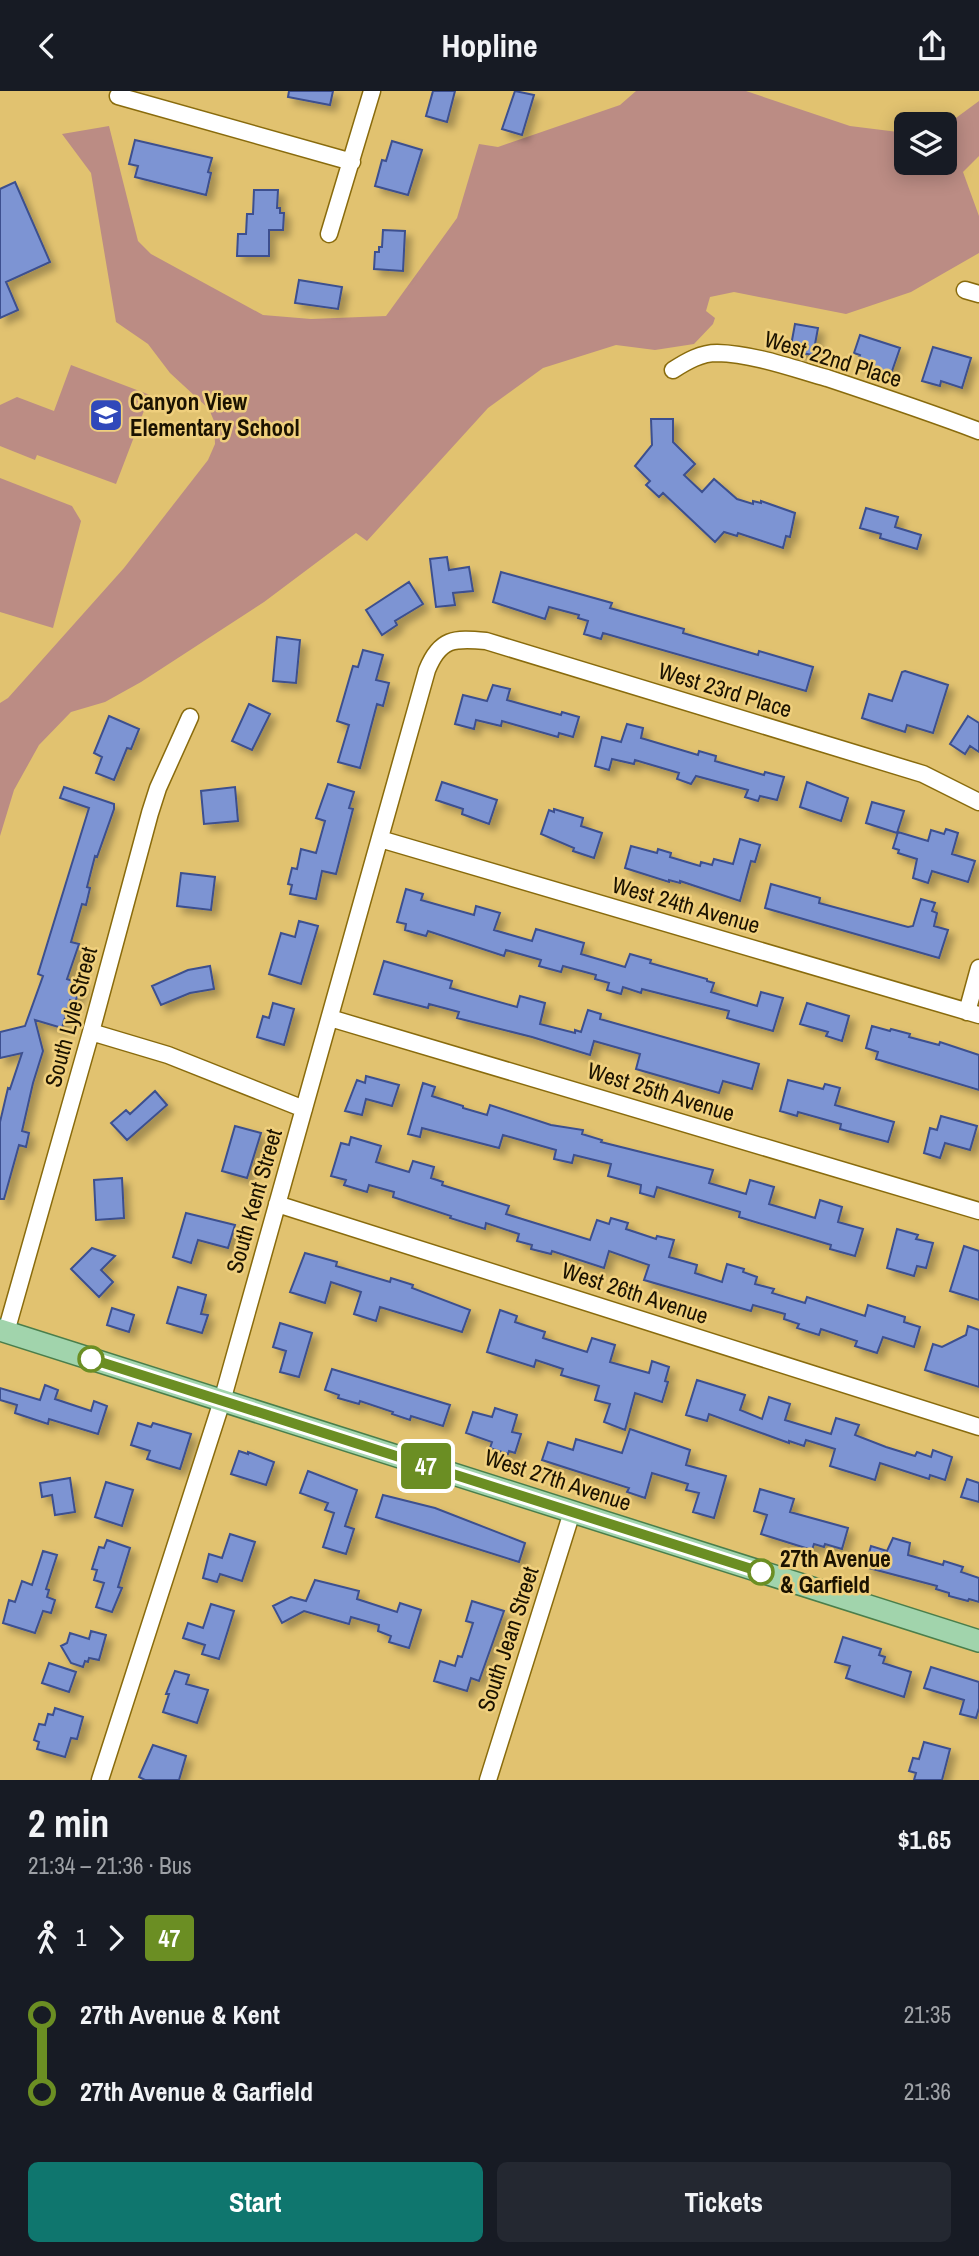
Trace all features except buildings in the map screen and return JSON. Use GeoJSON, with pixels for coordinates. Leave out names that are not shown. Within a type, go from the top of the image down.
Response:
{"type":"FeatureCollection","features":[{"type":"Feature","properties":{"kind":"main road","name":"West 27th Avenue"},"geometry":{"type":"LineString","coordinates":[[3,1331],[979,1641]]}},
{"type":"Feature","properties":{"kind":"street"},"geometry":{"type":"LineString","coordinates":[[330,234],[372,91]]}},
{"type":"Feature","properties":{"kind":"street"},"geometry":{"type":"LineString","coordinates":[[118,96],[352,162]]}},
{"type":"Feature","properties":{"kind":"street","name":"West 22nd Place"},"geometry":{"type":"LineString","coordinates":[[673,370],[690,359],[715,353],[747,357],[890,398],[979,431]]}},
{"type":"Feature","properties":{"kind":"street","name":"West 23rd Place"},"geometry":{"type":"LineString","coordinates":[[453,641],[486,641],[923,774],[979,802]]}},
{"type":"Feature","properties":{"kind":"street","name":"South Kent Street"},"geometry":{"type":"LineString","coordinates":[[100,1780],[222,1401],[427,670],[434,654],[453,641]]}},
{"type":"Feature","properties":{"kind":"street","name":"South Lyle Street"},"geometry":{"type":"LineString","coordinates":[[3,1331],[91,1031],[150,813],[158,788],[190,717]]}},
{"type":"Feature","properties":{"kind":"street","name":"West 24th Avenue"},"geometry":{"type":"LineString","coordinates":[[380,839],[973,1014]]}},
{"type":"Feature","properties":{"kind":"street"},"geometry":{"type":"LineString","coordinates":[[973,1014],[979,968]]}},
{"type":"Feature","properties":{"kind":"street","name":"West 25th Avenue"},"geometry":{"type":"LineString","coordinates":[[330,1018],[979,1211]]}},
{"type":"Feature","properties":{"kind":"street"},"geometry":{"type":"LineString","coordinates":[[91,1031],[168,1055],[304,1109]]}},
{"type":"Feature","properties":{"kind":"street","name":"West 26th Avenue"},"geometry":{"type":"LineString","coordinates":[[277,1204],[979,1427]]}},
{"type":"Feature","properties":{"kind":"street","name":"South Jean Street"},"geometry":{"type":"LineString","coordinates":[[488,1780],[572,1512]]}},
{"type":"Feature","properties":{"kind":"shaded area"},"geometry":{"type":"Polygon","coordinates":[[[636,91],[746,91],[850,126],[894,132],[894,175],[957,175],[957,117],[979,101],[979,156],[963,172],[979,216],[979,253],[911,292],[846,314],[734,292],[710,297],[706,311],[715,318],[713,324],[694,344],[655,350],[616,345],[543,368],[488,408],[367,541],[356,533],[264,602],[141,682],[105,702],[71,712],[39,745],[14,790],[0,836],[0,703],[8,698],[124,568],[208,460],[215,444],[214,421],[209,409],[170,373],[148,344],[116,322],[91,173],[62,134],[109,126],[138,241],[151,254],[263,315],[311,319],[386,316],[457,218],[479,144],[498,147],[620,105],[636,91]]]}},
{"type":"Feature","properties":{"kind":"shaded area"},"geometry":{"type":"Polygon","coordinates":[[[71,365],[150,395],[116,484],[37,455],[35,460],[0,446],[0,405],[17,397],[54,411],[71,365]]]}},
{"type":"Feature","properties":{"kind":"shaded area"},"geometry":{"type":"Polygon","coordinates":[[[0,478],[72,506],[81,521],[53,628],[0,612],[0,478]]]}},
{"type":"Feature","properties":{"kind":"bus line","name":"47"},"geometry":{"type":"LineString","coordinates":[[91,1359],[761,1572]]}},
{"type":"Feature","properties":{"kind":"place","name":"Canyon View Elementary School"},"geometry":{"type":"Point","coordinates":[106,415]}},
{"type":"Feature","properties":{"kind":"place","name":"27th Avenue & Garfield"},"geometry":{"type":"Point","coordinates":[761,1572]}}]}
